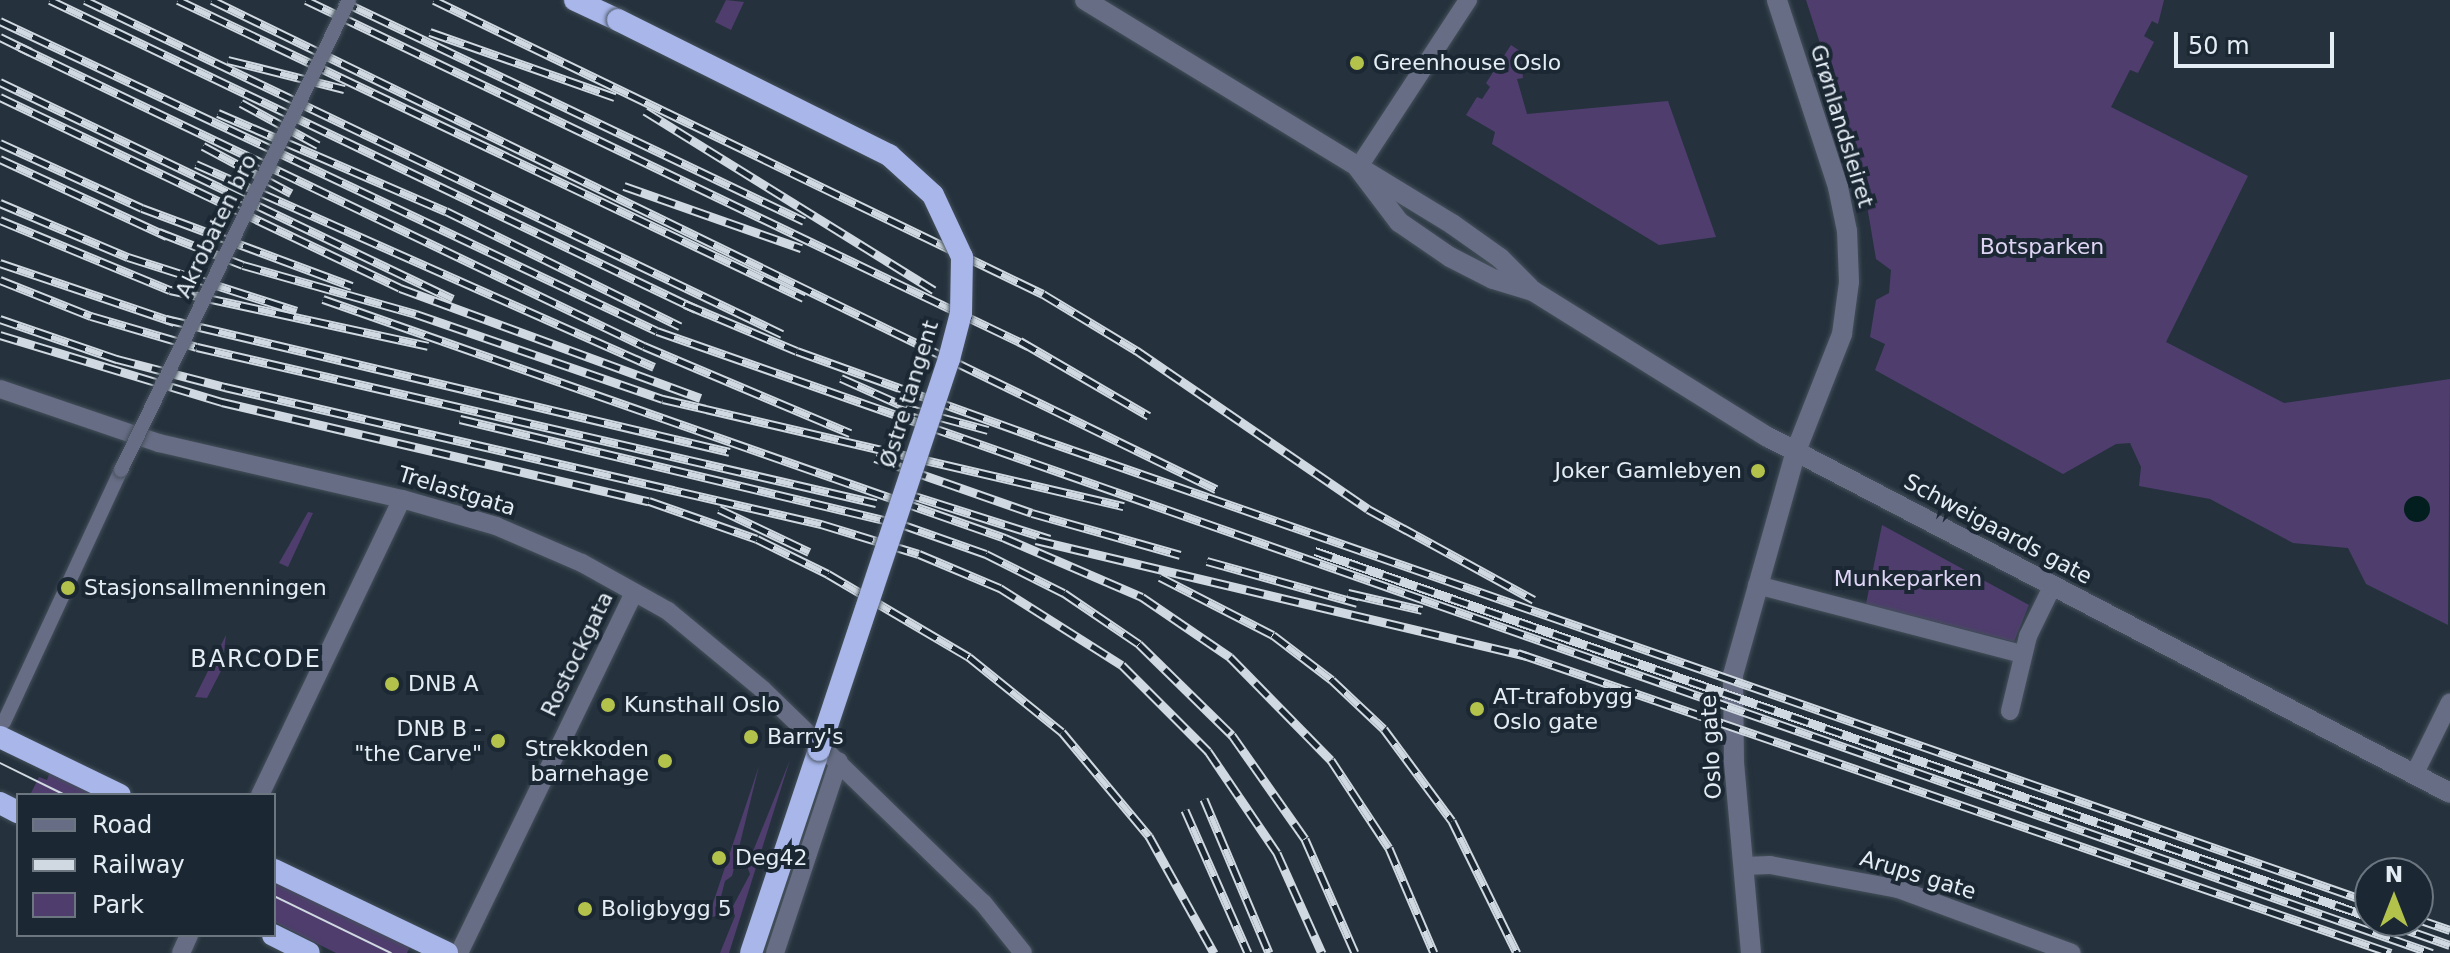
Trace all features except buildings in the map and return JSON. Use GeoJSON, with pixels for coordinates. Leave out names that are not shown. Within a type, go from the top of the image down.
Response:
{"type":"FeatureCollection","features":[{"type":"Feature","properties":{"kind":"highway","name":"Østre tangent"},"geometry":{"type":"LineString","coordinates":[[575,0],[889,155],[933,195],[962,257],[961,313],[949,359],[751,953]]}},
{"type":"Feature","properties":{"kind":"highway"},"geometry":{"type":"LineString","coordinates":[[2,729],[116,793]]}},
{"type":"Feature","properties":{"kind":"highway"},"geometry":{"type":"LineString","coordinates":[[276,871],[447,953]]}},
{"type":"Feature","properties":{"kind":"highway"},"geometry":{"type":"LineString","coordinates":[[276,936],[309,953]]}},
{"type":"Feature","properties":{"kind":"street","name":"Akrobaten bro"},"geometry":{"type":"LineString","coordinates":[[2,729],[121,470],[349,0]]}},
{"type":"Feature","properties":{"kind":"street"},"geometry":{"type":"LineString","coordinates":[[1358,168],[1468,0]]}},
{"type":"Feature","properties":{"kind":"street","name":"Grønlandsleiret"},"geometry":{"type":"LineString","coordinates":[[1777,0],[1838,187],[1849,254],[1842,334],[1796,451]]}},
{"type":"Feature","properties":{"kind":"street","name":"Schweigaards gate"},"geometry":{"type":"LineString","coordinates":[[1093,2],[1463,232],[1500,258],[1533,291],[1796,451],[2450,793]]}},
{"type":"Feature","properties":{"kind":"street","name":"Schweigaards gate"},"geometry":{"type":"LineString","coordinates":[[1358,168],[1410,231],[1493,279],[1533,291]]}},
{"type":"Feature","properties":{"kind":"street","name":"Trelastgata"},"geometry":{"type":"LineString","coordinates":[[0,389],[159,443],[402,499],[527,538],[634,593],[697,633],[839,761],[983,903],[1023,953]]}},
{"type":"Feature","properties":{"kind":"street","name":"Oslo gate"},"geometry":{"type":"LineString","coordinates":[[1751,953],[1732,687],[1757,585],[1796,451]]}},
{"type":"Feature","properties":{"kind":"street"},"geometry":{"type":"LineString","coordinates":[[261,793],[402,499]]}},
{"type":"Feature","properties":{"kind":"street"},"geometry":{"type":"LineString","coordinates":[[1757,585],[2022,654]]}},
{"type":"Feature","properties":{"kind":"street"},"geometry":{"type":"LineString","coordinates":[[2010,711],[2022,654],[2053,585]]}},
{"type":"Feature","properties":{"kind":"street","name":"Rostockgata"},"geometry":{"type":"LineString","coordinates":[[459,953],[634,593]]}},
{"type":"Feature","properties":{"kind":"street"},"geometry":{"type":"LineString","coordinates":[[2414,775],[2450,702]]}},
{"type":"Feature","properties":{"kind":"street"},"geometry":{"type":"LineString","coordinates":[[775,953],[839,761]]}},
{"type":"Feature","properties":{"kind":"street","name":"Arups gate"},"geometry":{"type":"LineString","coordinates":[[1744,866],[1770,865],[1898,889],[2072,953]]}},
{"type":"Feature","properties":{"kind":"green space"},"geometry":{"type":"Polygon","coordinates":[[[726,0],[744,2],[731,30],[715,22],[726,0]]]}},
{"type":"Feature","properties":{"kind":"green space","name":"Botsparken"},"geometry":{"type":"Polygon","coordinates":[[[1806,0],[2164,0],[2158,24],[2152,21],[2144,36],[2154,42],[2138,73],[2130,70],[2111,107],[2248,176],[2166,342],[2284,403],[2450,379],[2448,625],[2366,584],[2348,548],[2293,543],[2210,499],[2139,486],[2141,467],[2130,443],[2116,444],[2063,474],[1875,370],[1885,344],[1870,337],[1876,300],[1889,293],[1891,270],[1876,259],[1861,170],[1806,0]]]}},
{"type":"Feature","properties":{"kind":"green space"},"geometry":{"type":"Polygon","coordinates":[[[1511,45],[1520,51],[1523,78],[1517,79],[1527,114],[1668,101],[1716,237],[1659,245],[1492,144],[1495,132],[1466,115],[1477,97],[1482,99],[1490,87],[1486,83],[1511,45]]]}},
{"type":"Feature","properties":{"kind":"green space"},"geometry":{"type":"Polygon","coordinates":[[[308,512],[313,513],[288,567],[279,563],[308,512]]]}},
{"type":"Feature","properties":{"kind":"green space","name":"Munkeparken"},"geometry":{"type":"Polygon","coordinates":[[[1882,525],[2029,605],[2014,642],[1866,604],[1882,525]]]}},
{"type":"Feature","properties":{"kind":"green space"},"geometry":{"type":"Polygon","coordinates":[[[226,635],[222,669],[207,698],[195,697],[226,635]]]}},
{"type":"Feature","properties":{"kind":"green space"},"geometry":{"type":"Polygon","coordinates":[[[790,760],[729,953],[720,953],[735,916],[732,908],[750,874],[747,866],[790,760]]]}},
{"type":"Feature","properties":{"kind":"green space"},"geometry":{"type":"Polygon","coordinates":[[[759,766],[732,876],[725,881],[716,916],[708,918],[759,766]]]}},
{"type":"Feature","properties":{"kind":"green space"},"geometry":{"type":"Polygon","coordinates":[[[50,772],[93,793],[31,793],[39,777],[47,780],[50,772]]]}},
{"type":"Feature","properties":{"kind":"green space"},"geometry":{"type":"Polygon","coordinates":[[[276,882],[410,947],[407,953],[336,953],[276,923],[276,882]]]}},
{"type":"Feature","properties":{"kind":"shaded area"},"geometry":{"type":"Polygon","coordinates":[[[2417,496],[2426,500],[2430,509],[2426,518],[2417,522],[2408,518],[2404,509],[2408,500],[2417,496]]]}},
{"type":"Feature","properties":{"kind":"tram line"},"geometry":{"type":"LineString","coordinates":[[0,763],[61,793]]}},
{"type":"Feature","properties":{"kind":"tram line"},"geometry":{"type":"LineString","coordinates":[[276,897],[391,953]]}},
{"type":"Feature","properties":{"kind":"railway"},"geometry":{"type":"LineString","coordinates":[[50,0],[696,309]]}},
{"type":"Feature","properties":{"kind":"railway"},"geometry":{"type":"LineString","coordinates":[[85,0],[782,334]]}},
{"type":"Feature","properties":{"kind":"railway"},"geometry":{"type":"LineString","coordinates":[[178,0],[804,298]]}},
{"type":"Feature","properties":{"kind":"railway"},"geometry":{"type":"LineString","coordinates":[[212,0],[1216,489]]}},
{"type":"Feature","properties":{"kind":"railway"},"geometry":{"type":"LineString","coordinates":[[306,0],[1028,346]]}},
{"type":"Feature","properties":{"kind":"railway"},"geometry":{"type":"LineString","coordinates":[[340,0],[804,221]]}},
{"type":"Feature","properties":{"kind":"railway"},"geometry":{"type":"LineString","coordinates":[[434,0],[1043,294],[1136,350],[1368,509],[1534,600]]}},
{"type":"Feature","properties":{"kind":"railway"},"geometry":{"type":"LineString","coordinates":[[0,21],[657,331],[2432,953]]}},
{"type":"Feature","properties":{"kind":"railway"},"geometry":{"type":"LineString","coordinates":[[430,32],[615,97]]}},
{"type":"Feature","properties":{"kind":"railway"},"geometry":{"type":"LineString","coordinates":[[0,37],[31,52]]}},
{"type":"Feature","properties":{"kind":"railway"},"geometry":{"type":"LineString","coordinates":[[20,47],[644,346],[850,433]]}},
{"type":"Feature","properties":{"kind":"railway"},"geometry":{"type":"LineString","coordinates":[[228,60],[344,89]]}},
{"type":"Feature","properties":{"kind":"railway"},"geometry":{"type":"LineString","coordinates":[[0,82],[453,299]]}},
{"type":"Feature","properties":{"kind":"railway"},"geometry":{"type":"LineString","coordinates":[[0,97],[400,288],[701,398]]}},
{"type":"Feature","properties":{"kind":"railway"},"geometry":{"type":"LineString","coordinates":[[241,103],[318,145]]}},
{"type":"Feature","properties":{"kind":"railway"},"geometry":{"type":"LineString","coordinates":[[645,111],[934,290]]}},
{"type":"Feature","properties":{"kind":"railway"},"geometry":{"type":"LineString","coordinates":[[218,113],[446,211],[680,326]]}},
{"type":"Feature","properties":{"kind":"railway"},"geometry":{"type":"LineString","coordinates":[[0,143],[142,208],[352,286]]}},
{"type":"Feature","properties":{"kind":"railway"},"geometry":{"type":"LineString","coordinates":[[203,146],[291,193]]}},
{"type":"Feature","properties":{"kind":"railway"},"geometry":{"type":"LineString","coordinates":[[0,159],[167,236]]}},
{"type":"Feature","properties":{"kind":"railway"},"geometry":{"type":"LineString","coordinates":[[196,164],[654,367]]}},
{"type":"Feature","properties":{"kind":"railway"},"geometry":{"type":"LineString","coordinates":[[624,186],[801,248]]}},
{"type":"Feature","properties":{"kind":"railway"},"geometry":{"type":"LineString","coordinates":[[0,203],[128,257],[297,311]]}},
{"type":"Feature","properties":{"kind":"railway"},"geometry":{"type":"LineString","coordinates":[[0,220],[170,290],[428,346]]}},
{"type":"Feature","properties":{"kind":"railway"},"geometry":{"type":"LineString","coordinates":[[159,232],[243,265],[416,314],[663,399],[1124,506]]}},
{"type":"Feature","properties":{"kind":"railway"},"geometry":{"type":"LineString","coordinates":[[0,263],[174,322]]}},
{"type":"Feature","properties":{"kind":"railway"},"geometry":{"type":"LineString","coordinates":[[0,280],[91,316],[197,347],[876,503]]}},
{"type":"Feature","properties":{"kind":"railway"},"geometry":{"type":"LineString","coordinates":[[323,299],[1005,538],[1142,597],[1230,657],[1331,760],[1389,848],[1434,953]]}},
{"type":"Feature","properties":{"kind":"railway"},"geometry":{"type":"LineString","coordinates":[[685,304],[797,351],[1038,438],[2354,896]]}},
{"type":"Feature","properties":{"kind":"railway"},"geometry":{"type":"LineString","coordinates":[[0,319],[117,359],[225,387],[821,524],[919,554],[1000,588],[1122,665],[1208,751],[1277,853],[1322,953]]}},
{"type":"Feature","properties":{"kind":"railway"},"geometry":{"type":"LineString","coordinates":[[166,319],[730,452]]}},
{"type":"Feature","properties":{"kind":"railway"},"geometry":{"type":"LineString","coordinates":[[0,335],[222,402],[649,501],[757,539],[828,574],[969,657],[1062,732],[1149,836],[1214,953]]}},
{"type":"Feature","properties":{"kind":"railway"},"geometry":{"type":"LineString","coordinates":[[1020,341],[1149,416]]}},
{"type":"Feature","properties":{"kind":"railway"},"geometry":{"type":"LineString","coordinates":[[841,378],[917,412]]}},
{"type":"Feature","properties":{"kind":"railway"},"geometry":{"type":"LineString","coordinates":[[907,408],[988,430]]}},
{"type":"Feature","properties":{"kind":"railway"},"geometry":{"type":"LineString","coordinates":[[460,419],[901,524],[986,554],[1064,593],[1139,644],[1232,735],[1305,839],[1355,953]]}},
{"type":"Feature","properties":{"kind":"railway"},"geometry":{"type":"LineString","coordinates":[[875,458],[1032,513],[1180,555]]}},
{"type":"Feature","properties":{"kind":"railway"},"geometry":{"type":"LineString","coordinates":[[902,492],[1050,539]]}},
{"type":"Feature","properties":{"kind":"railway"},"geometry":{"type":"LineString","coordinates":[[719,509],[809,552]]}},
{"type":"Feature","properties":{"kind":"railway"},"geometry":{"type":"LineString","coordinates":[[1036,540],[1527,656]]}},
{"type":"Feature","properties":{"kind":"railway"},"geometry":{"type":"LineString","coordinates":[[1315,551],[2354,911]]}},
{"type":"Feature","properties":{"kind":"railway"},"geometry":{"type":"LineString","coordinates":[[1207,561],[1357,603]]}},
{"type":"Feature","properties":{"kind":"railway"},"geometry":{"type":"LineString","coordinates":[[1160,577],[1273,635],[1332,680],[1384,729],[1452,821],[1517,953]]}},
{"type":"Feature","properties":{"kind":"railway"},"geometry":{"type":"LineString","coordinates":[[1348,593],[1422,610]]}},
{"type":"Feature","properties":{"kind":"railway"},"geometry":{"type":"LineString","coordinates":[[1518,653],[2391,953]]}},
{"type":"Feature","properties":{"kind":"railway"},"geometry":{"type":"LineString","coordinates":[[1204,799],[1269,953]]}},
{"type":"Feature","properties":{"kind":"railway"},"geometry":{"type":"LineString","coordinates":[[1185,810],[1248,953]]}},
{"type":"Feature","properties":{"kind":"railway"},"geometry":{"type":"LineString","coordinates":[[2434,924],[2450,930]]}},
{"type":"Feature","properties":{"kind":"railway"},"geometry":{"type":"LineString","coordinates":[[2427,937],[2450,945]]}},
{"type":"Feature","properties":{"kind":"place","name":"Greenhouse Oslo"},"geometry":{"type":"Point","coordinates":[1357,63]}},
{"type":"Feature","properties":{"kind":"place","name":"Joker Gamlebyen"},"geometry":{"type":"Point","coordinates":[1758,471]}},
{"type":"Feature","properties":{"kind":"place","name":"Stasjonsallmenningen"},"geometry":{"type":"Point","coordinates":[68,588]}},
{"type":"Feature","properties":{"kind":"place","name":"DNB A"},"geometry":{"type":"Point","coordinates":[392,684]}},
{"type":"Feature","properties":{"kind":"place","name":"Kunsthall Oslo"},"geometry":{"type":"Point","coordinates":[608,705]}},
{"type":"Feature","properties":{"kind":"place","name":"AT-trafobygg Oslo gate"},"geometry":{"type":"Point","coordinates":[1477,709]}},
{"type":"Feature","properties":{"kind":"place","name":"Barry's"},"geometry":{"type":"Point","coordinates":[751,737]}},
{"type":"Feature","properties":{"kind":"place","name":"DNB B - \"the Carve\""},"geometry":{"type":"Point","coordinates":[498,741]}},
{"type":"Feature","properties":{"kind":"place","name":"Strekkoden barnehage"},"geometry":{"type":"Point","coordinates":[665,761]}},
{"type":"Feature","properties":{"kind":"place","name":"Deg42"},"geometry":{"type":"Point","coordinates":[719,858]}},
{"type":"Feature","properties":{"kind":"place","name":"Boligbygg 5"},"geometry":{"type":"Point","coordinates":[585,909]}},
{"type":"Feature","properties":{"kind":"district","name":"BARCODE"},"geometry":{"type":"Point","coordinates":[256,660]}}]}
